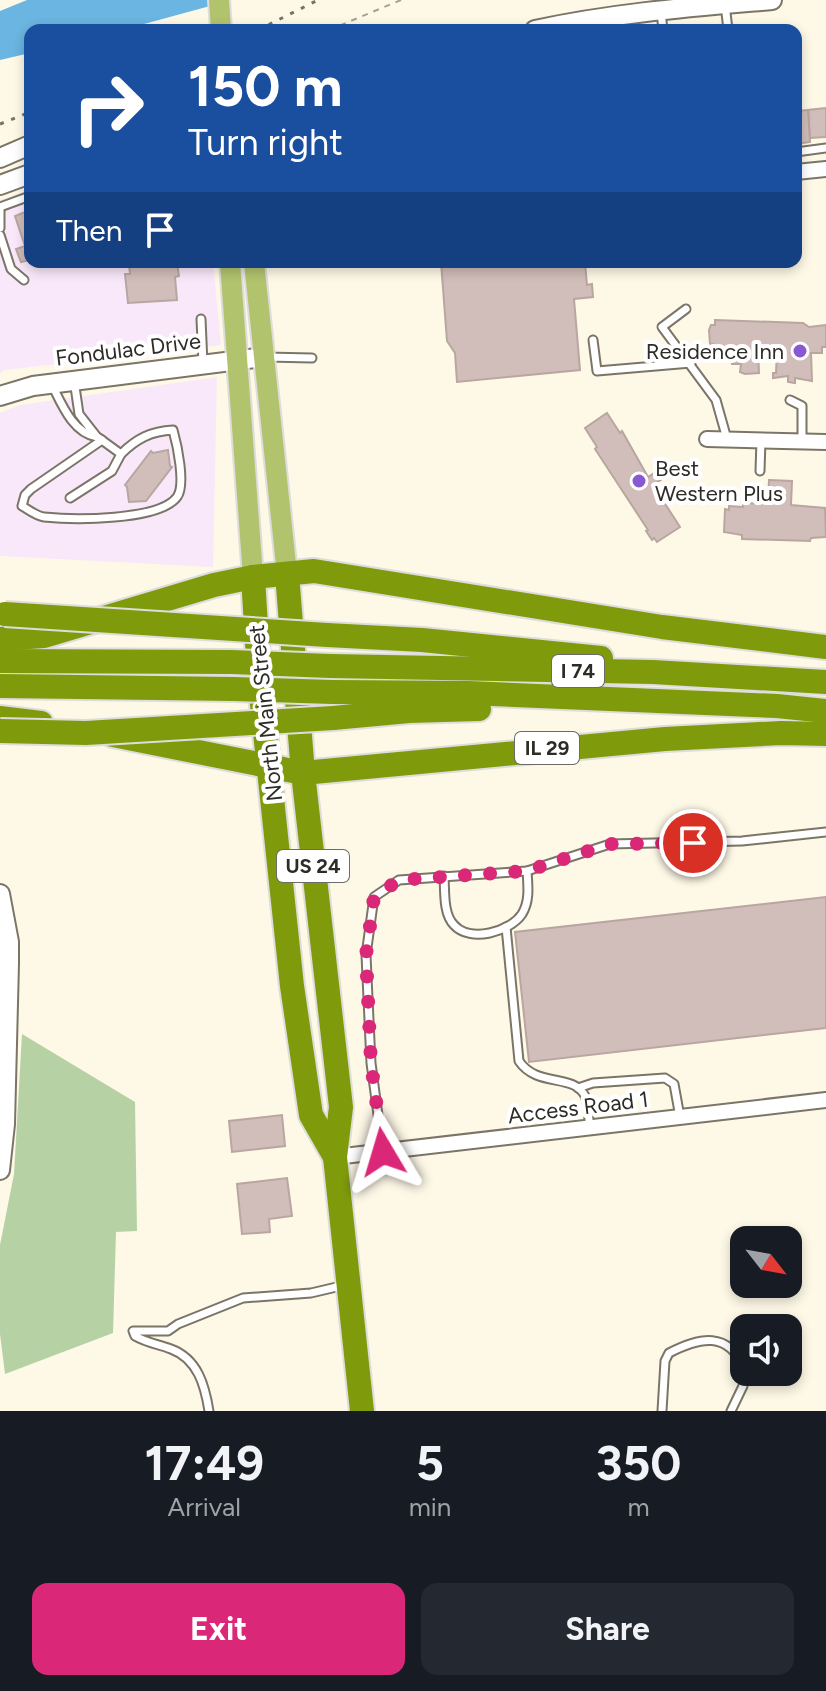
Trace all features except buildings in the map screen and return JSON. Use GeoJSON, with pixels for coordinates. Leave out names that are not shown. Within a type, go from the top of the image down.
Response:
{"type":"FeatureCollection","features":[{"type":"Feature","properties":{"kind":"highway"},"geometry":{"type":"LineString","coordinates":[[0,639],[44,636],[214,585],[253,577],[314,571],[662,627],[826,647]]}},
{"type":"Feature","properties":{"kind":"highway","name":"North Main Street"},"geometry":{"type":"LineString","coordinates":[[287,574],[303,773],[341,1107],[335,1157],[362,1411]]}},
{"type":"Feature","properties":{"kind":"highway","name":"North Main Street"},"geometry":{"type":"LineString","coordinates":[[253,577],[259,676],[291,974],[311,1115],[335,1157]]}},
{"type":"Feature","properties":{"kind":"highway"},"geometry":{"type":"LineString","coordinates":[[2,614],[449,642],[615,659],[653,672]]}},
{"type":"Feature","properties":{"kind":"highway","name":"I 74"},"geometry":{"type":"LineString","coordinates":[[0,661],[232,662],[653,672],[826,682]]}},
{"type":"Feature","properties":{"kind":"highway","name":"I 74"},"geometry":{"type":"LineString","coordinates":[[0,686],[469,693],[777,706],[826,711]]}},
{"type":"Feature","properties":{"kind":"highway"},"geometry":{"type":"LineString","coordinates":[[0,731],[86,733],[458,709],[777,706]]}},
{"type":"Feature","properties":{"kind":"highway"},"geometry":{"type":"LineString","coordinates":[[0,718],[100,733],[270,768]]}},
{"type":"Feature","properties":{"kind":"highway","name":"IL 29"},"geometry":{"type":"LineString","coordinates":[[270,768],[303,773],[665,739],[826,734]]}},
{"type":"Feature","properties":{"kind":"main road","name":"North Main Street"},"geometry":{"type":"LineString","coordinates":[[230,268],[253,577]]}},
{"type":"Feature","properties":{"kind":"main road","name":"North Main Street"},"geometry":{"type":"LineString","coordinates":[[255,268],[287,574]]}},
{"type":"Feature","properties":{"kind":"street"},"geometry":{"type":"LineString","coordinates":[[589,24],[661,10],[772,0]]}},
{"type":"Feature","properties":{"kind":"street"},"geometry":{"type":"LineString","coordinates":[[0,158],[24,148]]}},
{"type":"Feature","properties":{"kind":"street"},"geometry":{"type":"LineString","coordinates":[[802,171],[826,169]]}},
{"type":"Feature","properties":{"kind":"street"},"geometry":{"type":"LineString","coordinates":[[0,185],[24,176]]}},
{"type":"Feature","properties":{"kind":"street","name":"Fondulac Drive"},"geometry":{"type":"LineString","coordinates":[[0,396],[51,383],[264,357]]}},
{"type":"Feature","properties":{"kind":"street"},"geometry":{"type":"LineString","coordinates":[[701,438],[826,442]]}},
{"type":"Feature","properties":{"kind":"street"},"geometry":{"type":"LineString","coordinates":[[0,894],[9,942],[3,1045],[5,1124],[0,1170]]}},
{"type":"Feature","properties":{"kind":"street","name":"Access Road 1"},"geometry":{"type":"LineString","coordinates":[[335,1157],[826,1100]]}},
{"type":"Feature","properties":{"kind":"lane"},"geometry":{"type":"LineString","coordinates":[[725,4],[727,24]]}},
{"type":"Feature","properties":{"kind":"lane"},"geometry":{"type":"LineString","coordinates":[[661,10],[662,24]]}},
{"type":"Feature","properties":{"kind":"lane"},"geometry":{"type":"LineString","coordinates":[[802,151],[826,148]]}},
{"type":"Feature","properties":{"kind":"lane"},"geometry":{"type":"LineString","coordinates":[[0,228],[0,208],[24,198]]}},
{"type":"Feature","properties":{"kind":"lane"},"geometry":{"type":"LineString","coordinates":[[0,235],[11,269],[24,280]]}},
{"type":"Feature","properties":{"kind":"lane"},"geometry":{"type":"LineString","coordinates":[[686,309],[662,327],[716,400],[727,439]]}},
{"type":"Feature","properties":{"kind":"lane"},"geometry":{"type":"LineString","coordinates":[[201,319],[203,364]]}},
{"type":"Feature","properties":{"kind":"lane"},"geometry":{"type":"LineString","coordinates":[[593,340],[597,371],[691,363]]}},
{"type":"Feature","properties":{"kind":"lane"},"geometry":{"type":"LineString","coordinates":[[264,357],[312,358]]}},
{"type":"Feature","properties":{"kind":"lane"},"geometry":{"type":"LineString","coordinates":[[74,380],[79,414],[99,438]]}},
{"type":"Feature","properties":{"kind":"lane"},"geometry":{"type":"LineString","coordinates":[[51,383],[62,407],[78,428],[121,454]]}},
{"type":"Feature","properties":{"kind":"lane"},"geometry":{"type":"LineString","coordinates":[[790,400],[802,406],[802,442]]}},
{"type":"Feature","properties":{"kind":"lane"},"geometry":{"type":"LineString","coordinates":[[70,498],[112,471],[121,454],[135,439],[162,430],[173,430],[181,488],[176,499],[150,512],[113,518],[41,517],[22,506],[25,495],[31,489],[99,438]]}},
{"type":"Feature","properties":{"kind":"lane"},"geometry":{"type":"LineString","coordinates":[[760,471],[761,440]]}},
{"type":"Feature","properties":{"kind":"lane"},"geometry":{"type":"LineString","coordinates":[[383,1152],[371,1063],[366,955],[374,897],[399,880],[527,871],[610,844],[742,841],[826,832]]}},
{"type":"Feature","properties":{"kind":"lane"},"geometry":{"type":"LineString","coordinates":[[444,876],[447,912],[454,926],[469,934],[492,932],[512,925],[528,901],[527,871]]}},
{"type":"Feature","properties":{"kind":"lane"},"geometry":{"type":"LineString","coordinates":[[506,927],[519,1061],[526,1071],[538,1078],[578,1088],[593,1083],[665,1078],[674,1084],[680,1117]]}},
{"type":"Feature","properties":{"kind":"lane"},"geometry":{"type":"LineString","coordinates":[[578,1088],[585,1096],[590,1127]]}},
{"type":"Feature","properties":{"kind":"lane"},"geometry":{"type":"LineString","coordinates":[[209,1411],[202,1378],[195,1367],[173,1349],[145,1342],[133,1331],[168,1331],[243,1298],[311,1293],[349,1284]]}},
{"type":"Feature","properties":{"kind":"lane"},"geometry":{"type":"LineString","coordinates":[[662,1411],[665,1361],[669,1353],[682,1346],[708,1340],[730,1346]]}},
{"type":"Feature","properties":{"kind":"lane"},"geometry":{"type":"LineString","coordinates":[[731,1411],[743,1386]]}},
{"type":"Feature","properties":{"kind":"path"},"geometry":{"type":"LineString","coordinates":[[343,24],[401,0]]}},
{"type":"Feature","properties":{"kind":"shaded area"},"geometry":{"type":"Polygon","coordinates":[[[24,192],[24,268],[214,268],[221,345],[0,373],[0,200],[24,192]]]}},
{"type":"Feature","properties":{"kind":"shaded area"},"geometry":{"type":"Polygon","coordinates":[[[217,377],[213,567],[0,556],[0,413],[20,405],[217,377]]]}},
{"type":"Feature","properties":{"kind":"green space"},"geometry":{"type":"Polygon","coordinates":[[[22,1034],[135,1102],[137,1231],[116,1232],[113,1333],[5,1374],[0,1334],[0,1245],[14,1174],[22,1034]]]}},
{"type":"Feature","properties":{"kind":"water"},"geometry":{"type":"Polygon","coordinates":[[[27,0],[232,0],[144,24],[24,24],[24,54],[0,60],[0,11],[27,0]]]}},
{"type":"Feature","properties":{"kind":"railway"},"geometry":{"type":"LineString","coordinates":[[270,24],[318,0]]}},
{"type":"Feature","properties":{"kind":"railway"},"geometry":{"type":"LineString","coordinates":[[0,124],[24,114]]}},
{"type":"Feature","properties":{"kind":"place","name":"Residence Inn"},"geometry":{"type":"Point","coordinates":[800,351]}},
{"type":"Feature","properties":{"kind":"place","name":"Best Western Plus"},"geometry":{"type":"Point","coordinates":[639,481]}},
{"type":"Feature","properties":{"kind":"route"},"geometry":{"type":"LineString","coordinates":[[383,1152],[371,1063],[366,955],[374,897],[399,880],[527,871],[610,844],[693,843]]}}]}
